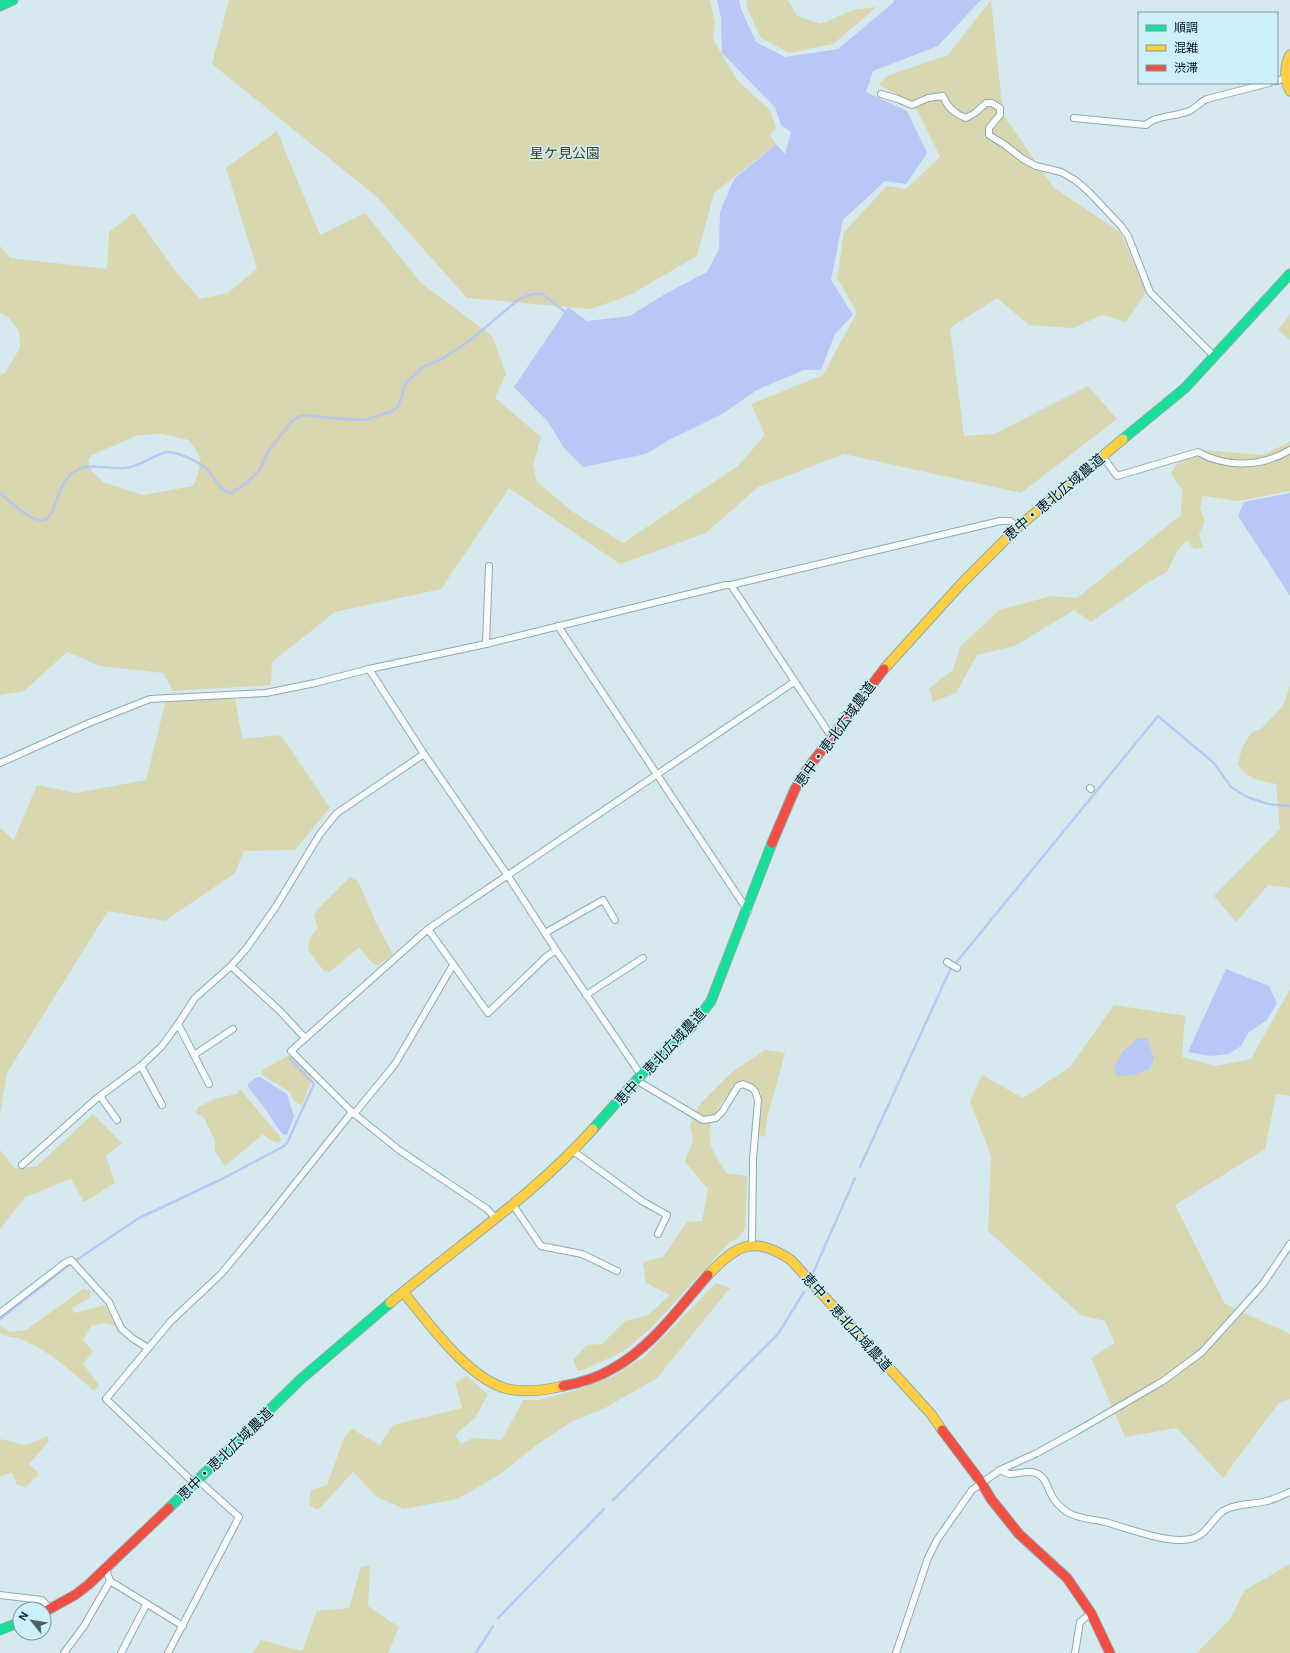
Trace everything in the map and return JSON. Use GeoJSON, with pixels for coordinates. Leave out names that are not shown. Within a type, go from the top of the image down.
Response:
{"type":"FeatureCollection","features":[{"type":"Feature","properties":{"kind":"street"},"geometry":{"type":"LineString","coordinates":[[0,6],[12,0]]}},
{"type":"Feature","properties":{"kind":"street"},"geometry":{"type":"LineString","coordinates":[[1290,55],[1285,65],[1281,80],[1290,91]]}},
{"type":"Feature","properties":{"kind":"street"},"geometry":{"type":"LineString","coordinates":[[1074,118],[1146,125],[1153,120],[1188,112],[1207,99],[1265,84]]}},
{"type":"Feature","properties":{"kind":"street"},"geometry":{"type":"LineString","coordinates":[[881,94],[912,105],[928,98],[943,96],[946,104],[959,116],[966,118],[975,113],[986,103],[992,103],[1000,108],[1000,115],[989,128],[989,136],[1005,145],[1029,163],[1061,172],[1075,180],[1089,192],[1122,226],[1128,236],[1150,292],[1215,357]]}},
{"type":"Feature","properties":{"kind":"street","name":"恵中・恵北広域農道"},"geometry":{"type":"LineString","coordinates":[[52,1608],[75,1595],[106,1569],[301,1379],[403,1292],[496,1219],[548,1175],[573,1151],[639,1077],[692,1026],[711,1001],[725,970],[777,831],[795,790],[831,736],[875,679],[963,582],[1018,527],[1185,388],[1290,274]]}},
{"type":"Feature","properties":{"kind":"street"},"geometry":{"type":"LineString","coordinates":[[1102,456],[1117,476],[1198,452],[1210,459],[1245,464],[1268,460],[1290,450]]}},
{"type":"Feature","properties":{"kind":"street"},"geometry":{"type":"LineString","coordinates":[[0,763],[89,723],[150,699],[266,693],[315,684],[369,669],[486,644],[726,585],[1000,521],[1010,521],[1018,527]]}},
{"type":"Feature","properties":{"kind":"street"},"geometry":{"type":"LineString","coordinates":[[486,644],[489,566]]}},
{"type":"Feature","properties":{"kind":"street"},"geometry":{"type":"LineString","coordinates":[[731,585],[831,736]]}},
{"type":"Feature","properties":{"kind":"street"},"geometry":{"type":"LineString","coordinates":[[558,626],[748,910]]}},
{"type":"Feature","properties":{"kind":"street"},"geometry":{"type":"LineString","coordinates":[[369,669],[424,754],[508,876],[639,1077],[702,1120],[716,1118],[722,1112],[738,1086],[743,1084],[749,1085],[755,1091],[758,1100],[753,1159],[752,1245],[737,1250],[723,1261],[637,1352],[622,1364],[600,1376],[565,1386],[532,1391],[504,1389],[484,1378],[458,1355],[403,1292]]}},
{"type":"Feature","properties":{"kind":"street"},"geometry":{"type":"LineString","coordinates":[[496,1219],[487,1209],[399,1150],[353,1113],[291,1051],[428,929],[508,876],[515,868],[658,775],[794,682]]}},
{"type":"Feature","properties":{"kind":"street"},"geometry":{"type":"LineString","coordinates":[[22,1165],[100,1096],[141,1066],[162,1046],[195,998],[231,966],[246,949],[275,908],[320,834],[337,813],[424,754]]}},
{"type":"Feature","properties":{"kind":"street"},"geometry":{"type":"LineString","coordinates":[[545,933],[603,900],[615,920]]}},
{"type":"Feature","properties":{"kind":"street"},"geometry":{"type":"LineString","coordinates":[[428,929],[488,1013],[546,957],[556,950]]}},
{"type":"Feature","properties":{"kind":"street"},"geometry":{"type":"LineString","coordinates":[[586,995],[643,958]]}},
{"type":"Feature","properties":{"kind":"street"},"geometry":{"type":"LineString","coordinates":[[948,962],[957,968]]}},
{"type":"Feature","properties":{"kind":"street"},"geometry":{"type":"LineString","coordinates":[[168,1653],[239,1517],[197,1482],[106,1399],[171,1321],[221,1274],[395,1064],[453,965]]}},
{"type":"Feature","properties":{"kind":"street"},"geometry":{"type":"LineString","coordinates":[[231,966],[280,1011],[305,1038]]}},
{"type":"Feature","properties":{"kind":"street"},"geometry":{"type":"LineString","coordinates":[[178,1024],[209,1084]]}},
{"type":"Feature","properties":{"kind":"street"},"geometry":{"type":"LineString","coordinates":[[194,1055],[233,1029]]}},
{"type":"Feature","properties":{"kind":"street"},"geometry":{"type":"LineString","coordinates":[[141,1066],[162,1105]]}},
{"type":"Feature","properties":{"kind":"street"},"geometry":{"type":"LineString","coordinates":[[100,1096],[117,1120]]}},
{"type":"Feature","properties":{"kind":"street"},"geometry":{"type":"LineString","coordinates":[[573,1151],[642,1201],[667,1215],[658,1234]]}},
{"type":"Feature","properties":{"kind":"street"},"geometry":{"type":"LineString","coordinates":[[513,1205],[541,1246],[582,1254],[617,1271]]}},
{"type":"Feature","properties":{"kind":"street"},"geometry":{"type":"LineString","coordinates":[[896,1653],[928,1558],[937,1540],[972,1490],[981,1482],[1000,1470],[1037,1453],[1163,1381],[1202,1352],[1263,1284],[1290,1244]]}},
{"type":"Feature","properties":{"kind":"street","name":"恵中・恵北広域農道"},"geometry":{"type":"LineString","coordinates":[[752,1245],[771,1248],[791,1260],[931,1414],[981,1482],[991,1499],[1019,1534],[1067,1578],[1091,1614],[1110,1653]]}},
{"type":"Feature","properties":{"kind":"street"},"geometry":{"type":"LineString","coordinates":[[0,1313],[65,1262],[71,1260],[109,1302],[121,1328],[132,1338],[148,1348]]}},
{"type":"Feature","properties":{"kind":"street"},"geometry":{"type":"LineString","coordinates":[[1000,1470],[1010,1474],[1029,1472],[1038,1474],[1045,1480],[1058,1505],[1076,1516],[1103,1521],[1156,1537],[1175,1540],[1199,1536],[1223,1511],[1267,1501],[1290,1492]]}},
{"type":"Feature","properties":{"kind":"street"},"geometry":{"type":"LineString","coordinates":[[106,1569],[110,1581],[183,1626]]}},
{"type":"Feature","properties":{"kind":"street"},"geometry":{"type":"LineString","coordinates":[[64,1653],[84,1626],[110,1581]]}},
{"type":"Feature","properties":{"kind":"street"},"geometry":{"type":"LineString","coordinates":[[0,1595],[42,1601]]}},
{"type":"Feature","properties":{"kind":"street"},"geometry":{"type":"LineString","coordinates":[[121,1653],[146,1604]]}},
{"type":"Feature","properties":{"kind":"street"},"geometry":{"type":"LineString","coordinates":[[1075,1653],[1080,1622],[1091,1614]]}},
{"type":"Feature","properties":{"kind":"street"},"geometry":{"type":"LineString","coordinates":[[0,1630],[12,1625]]}},
{"type":"Feature","properties":{"kind":"green space","name":"星ケ見公園"},"geometry":{"type":"Polygon","coordinates":[[[229,0],[710,0],[715,23],[713,39],[737,80],[770,110],[776,128],[770,135],[776,144],[714,193],[697,256],[630,295],[591,309],[467,298],[377,197],[212,64],[229,0]]]}},
{"type":"Feature","properties":{"kind":"green space"},"geometry":{"type":"Polygon","coordinates":[[[746,0],[788,0],[797,16],[821,24],[853,10],[877,7],[833,44],[789,53],[761,38],[747,8],[746,0]]]}},
{"type":"Feature","properties":{"kind":"green space"},"geometry":{"type":"Polygon","coordinates":[[[991,0],[1003,114],[1053,187],[1121,233],[1146,292],[1126,322],[1103,315],[1073,328],[1029,325],[997,298],[950,328],[964,436],[994,434],[1088,386],[1117,419],[1021,493],[844,454],[758,487],[706,533],[620,564],[509,488],[441,589],[335,612],[272,662],[271,685],[173,691],[163,673],[100,666],[67,652],[24,691],[0,695],[0,375],[5,373],[20,348],[19,331],[9,318],[0,313],[0,246],[10,258],[107,269],[109,232],[134,213],[175,271],[200,299],[228,293],[257,269],[226,168],[277,131],[320,235],[365,213],[421,283],[492,336],[506,374],[495,398],[541,437],[533,465],[537,482],[573,512],[623,543],[738,466],[765,435],[751,404],[823,375],[857,312],[837,278],[844,232],[887,186],[906,189],[940,157],[914,104],[879,85],[887,76],[948,55],[991,0]],[[162,434],[138,435],[92,455],[88,460],[92,471],[103,482],[143,495],[193,486],[199,472],[200,462],[197,452],[189,440],[162,434]]]}},
{"type":"Feature","properties":{"kind":"green space"},"geometry":{"type":"Polygon","coordinates":[[[1290,314],[1290,340],[1278,330],[1290,314]]]}},
{"type":"Feature","properties":{"kind":"green space"},"geometry":{"type":"Polygon","coordinates":[[[1290,441],[1290,491],[1238,501],[1203,496],[1200,508],[1205,521],[1199,535],[1203,548],[1194,549],[1187,540],[1177,551],[1167,572],[1147,583],[1091,622],[1074,610],[1015,646],[977,655],[956,693],[933,702],[929,688],[953,670],[960,647],[999,610],[1051,596],[1077,598],[1181,515],[1182,490],[1171,474],[1177,463],[1205,450],[1261,455],[1290,441]]]}},
{"type":"Feature","properties":{"kind":"green space"},"geometry":{"type":"Polygon","coordinates":[[[1290,686],[1290,888],[1268,885],[1236,922],[1214,896],[1280,829],[1276,784],[1249,776],[1238,764],[1242,748],[1251,733],[1261,729],[1283,706],[1290,686]]]}},
{"type":"Feature","properties":{"kind":"green space"},"geometry":{"type":"Polygon","coordinates":[[[235,698],[242,739],[281,735],[330,808],[295,850],[244,851],[235,873],[165,921],[108,911],[7,1073],[0,1114],[0,828],[14,840],[37,785],[76,793],[146,780],[166,700],[235,698]]]}},
{"type":"Feature","properties":{"kind":"green space"},"geometry":{"type":"Polygon","coordinates":[[[350,877],[358,881],[376,923],[393,954],[379,965],[373,964],[359,947],[330,972],[324,971],[308,950],[310,937],[318,928],[314,915],[318,909],[350,877]]]}},
{"type":"Feature","properties":{"kind":"green space"},"geometry":{"type":"Polygon","coordinates":[[[1290,989],[1290,1096],[1276,1094],[1265,1149],[1175,1205],[1225,1304],[1290,1334],[1290,1399],[1278,1404],[1223,1478],[1177,1428],[1125,1437],[1091,1358],[1115,1343],[1105,1321],[1081,1315],[988,1231],[991,1156],[970,1101],[982,1075],[1023,1098],[1070,1067],[1114,1005],[1185,1016],[1182,1057],[1216,1066],[1251,1059],[1290,989]]]}},
{"type":"Feature","properties":{"kind":"green space"},"geometry":{"type":"Polygon","coordinates":[[[765,1050],[785,1053],[767,1119],[765,1137],[758,1135],[761,1092],[749,1082],[737,1084],[717,1110],[713,1118],[709,1134],[712,1150],[726,1173],[747,1176],[745,1229],[739,1237],[728,1244],[652,1327],[624,1351],[586,1369],[578,1371],[573,1360],[587,1345],[602,1344],[625,1321],[648,1315],[670,1295],[646,1283],[643,1264],[650,1260],[663,1257],[687,1222],[702,1221],[708,1189],[685,1162],[693,1141],[690,1125],[700,1104],[732,1072],[765,1050]]]}},
{"type":"Feature","properties":{"kind":"green space"},"geometry":{"type":"Polygon","coordinates":[[[290,1055],[313,1077],[302,1106],[293,1100],[290,1092],[262,1075],[262,1070],[290,1055]]]}},
{"type":"Feature","properties":{"kind":"green space"},"geometry":{"type":"Polygon","coordinates":[[[240,1089],[282,1139],[278,1143],[267,1138],[263,1134],[225,1166],[215,1151],[215,1141],[204,1117],[196,1113],[198,1107],[215,1099],[236,1094],[240,1089]]]}},
{"type":"Feature","properties":{"kind":"green space"},"geometry":{"type":"Polygon","coordinates":[[[93,1114],[122,1143],[106,1156],[115,1183],[84,1202],[71,1179],[25,1197],[0,1229],[0,1150],[15,1169],[37,1166],[93,1114]]]}},
{"type":"Feature","properties":{"kind":"green space"},"geometry":{"type":"Polygon","coordinates":[[[716,1283],[730,1288],[657,1378],[607,1407],[571,1422],[535,1446],[499,1475],[457,1499],[404,1509],[377,1497],[353,1472],[318,1510],[309,1505],[311,1490],[327,1485],[345,1436],[352,1429],[380,1445],[393,1425],[462,1408],[455,1382],[467,1376],[488,1394],[475,1418],[455,1435],[461,1444],[473,1438],[502,1440],[523,1400],[539,1400],[576,1390],[612,1377],[644,1357],[716,1283]]]}},
{"type":"Feature","properties":{"kind":"green space"},"geometry":{"type":"Polygon","coordinates":[[[83,1289],[90,1290],[90,1297],[72,1308],[75,1313],[105,1305],[115,1326],[107,1323],[91,1326],[83,1340],[93,1351],[83,1364],[99,1385],[94,1391],[60,1362],[42,1350],[23,1340],[5,1336],[0,1332],[1,1326],[9,1332],[26,1330],[83,1289]]]}},
{"type":"Feature","properties":{"kind":"green space"},"geometry":{"type":"Polygon","coordinates":[[[48,1436],[49,1441],[29,1464],[39,1474],[26,1487],[17,1485],[12,1472],[0,1477],[0,1439],[25,1445],[48,1436]]]}},
{"type":"Feature","properties":{"kind":"green space"},"geometry":{"type":"Polygon","coordinates":[[[1290,1564],[1290,1653],[1197,1653],[1230,1619],[1245,1590],[1290,1564]]]}},
{"type":"Feature","properties":{"kind":"green space"},"geometry":{"type":"Polygon","coordinates":[[[370,1565],[368,1606],[399,1627],[388,1653],[253,1653],[261,1640],[302,1651],[317,1611],[349,1608],[361,1567],[370,1565]]]}},
{"type":"Feature","properties":{"kind":"water"},"geometry":{"type":"Polygon","coordinates":[[[717,0],[739,0],[741,9],[756,42],[785,57],[838,49],[894,2],[894,0],[981,0],[938,46],[873,71],[866,92],[907,111],[927,153],[906,184],[885,181],[843,220],[831,280],[853,315],[835,334],[821,370],[804,370],[757,390],[722,414],[669,440],[646,454],[583,467],[564,448],[548,422],[514,387],[568,307],[587,321],[630,316],[665,294],[707,272],[719,249],[720,212],[734,179],[776,144],[785,154],[791,132],[781,125],[775,107],[722,53],[721,18],[717,0]]]}},
{"type":"Feature","properties":{"kind":"water"},"geometry":{"type":"Polygon","coordinates":[[[1290,493],[1290,596],[1238,516],[1244,502],[1290,493]]]}},
{"type":"Feature","properties":{"kind":"water"},"geometry":{"type":"Polygon","coordinates":[[[1226,969],[1269,986],[1277,1003],[1267,1020],[1248,1033],[1241,1046],[1229,1054],[1210,1056],[1188,1052],[1226,969]]]}},
{"type":"Feature","properties":{"kind":"water"},"geometry":{"type":"Polygon","coordinates":[[[1138,1038],[1147,1038],[1154,1058],[1150,1069],[1132,1075],[1117,1076],[1114,1067],[1123,1051],[1138,1038]]]}},
{"type":"Feature","properties":{"kind":"water"},"geometry":{"type":"Polygon","coordinates":[[[257,1077],[260,1077],[287,1094],[294,1116],[287,1135],[282,1134],[248,1087],[248,1084],[257,1077]]]}},
{"type":"Feature","properties":{"kind":"waterway"},"geometry":{"type":"LineString","coordinates":[[0,493],[22,511],[37,520],[46,519],[52,513],[60,491],[67,479],[77,470],[94,466],[119,468],[131,467],[167,452],[182,455],[205,467],[220,487],[231,493],[244,485],[260,470],[267,453],[291,422],[300,416],[308,415],[364,420],[390,412],[398,407],[406,383],[423,367],[442,359],[472,339],[519,299],[533,294],[542,294],[568,314]]}},
{"type":"Feature","properties":{"kind":"waterway"},"geometry":{"type":"LineString","coordinates":[[860,1167],[950,970],[1158,716],[1214,763],[1231,787],[1247,797],[1268,804],[1290,806]]}},
{"type":"Feature","properties":{"kind":"waterway"},"geometry":{"type":"LineString","coordinates":[[0,1319],[69,1265],[139,1218],[224,1178],[284,1146],[287,1143],[314,1084],[290,1059]]}},
{"type":"Feature","properties":{"kind":"waterway"},"geometry":{"type":"LineString","coordinates":[[813,1273],[855,1178]]}},
{"type":"Feature","properties":{"kind":"waterway"},"geometry":{"type":"LineString","coordinates":[[613,1500],[778,1334],[804,1292]]}},
{"type":"Feature","properties":{"kind":"waterway"},"geometry":{"type":"LineString","coordinates":[[498,1618],[604,1509]]}},
{"type":"Feature","properties":{"kind":"waterway"},"geometry":{"type":"LineString","coordinates":[[476,1653],[493,1626]]}},
{"type":"Feature","properties":{"kind":"traffic: fast"},"geometry":{"type":"LineString","coordinates":[[0,6],[13,0]]}},
{"type":"Feature","properties":{"kind":"traffic: fast"},"geometry":{"type":"LineString","coordinates":[[1123,439],[1185,388],[1290,274]]}},
{"type":"Feature","properties":{"kind":"traffic: fast"},"geometry":{"type":"LineString","coordinates":[[593,1129],[641,1075],[692,1026],[711,1001],[772,843]]}},
{"type":"Feature","properties":{"kind":"traffic: fast"},"geometry":{"type":"LineString","coordinates":[[169,1508],[301,1379],[390,1303]]}},
{"type":"Feature","properties":{"kind":"traffic: fast"},"geometry":{"type":"LineString","coordinates":[[0,1630],[12,1625]]}},
{"type":"Feature","properties":{"kind":"traffic: slow"},"geometry":{"type":"LineString","coordinates":[[1290,55],[1286,73],[1290,91]]}},
{"type":"Feature","properties":{"kind":"traffic: slow"},"geometry":{"type":"LineString","coordinates":[[884,669],[963,582],[1018,527],[1123,439]]}},
{"type":"Feature","properties":{"kind":"traffic: slow"},"geometry":{"type":"LineString","coordinates":[[390,1303],[546,1176],[593,1129]]}},
{"type":"Feature","properties":{"kind":"traffic: slow"},"geometry":{"type":"LineString","coordinates":[[708,1275],[728,1256],[746,1246],[766,1247],[791,1260],[931,1414],[942,1430]]}},
{"type":"Feature","properties":{"kind":"traffic: slow"},"geometry":{"type":"LineString","coordinates":[[403,1292],[450,1348],[464,1362],[493,1383],[508,1389],[522,1391],[543,1390],[563,1386]]}},
{"type":"Feature","properties":{"kind":"traffic: jam"},"geometry":{"type":"LineString","coordinates":[[772,843],[795,789],[808,768],[884,669]]}},
{"type":"Feature","properties":{"kind":"traffic: jam"},"geometry":{"type":"LineString","coordinates":[[563,1386],[594,1378],[626,1360],[652,1339],[708,1275]]}},
{"type":"Feature","properties":{"kind":"traffic: jam"},"geometry":{"type":"LineString","coordinates":[[942,1430],[981,1482],[991,1499],[1019,1534],[1067,1578],[1091,1613],[1110,1653]]}},
{"type":"Feature","properties":{"kind":"traffic: jam"},"geometry":{"type":"LineString","coordinates":[[52,1608],[75,1595],[88,1585],[169,1508]]}}]}
